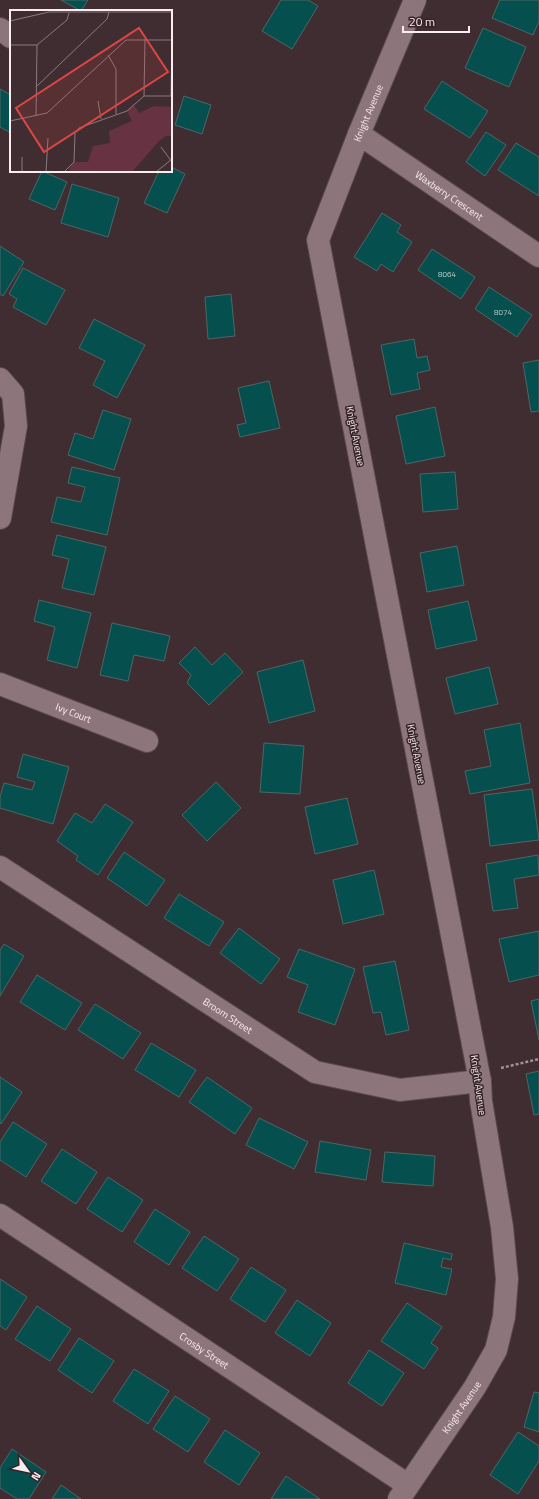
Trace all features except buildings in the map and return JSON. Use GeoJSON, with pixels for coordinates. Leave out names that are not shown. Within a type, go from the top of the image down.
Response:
{"type":"FeatureCollection","features":[{"type":"Feature","properties":{"kind":"street","name":"Knight Avenue"},"geometry":{"type":"LineString","coordinates":[[404,1492],[475,1387],[496,1350],[504,1317],[507,1279],[502,1227],[481,1101],[479,1077],[318,240],[359,134],[415,0]]}},
{"type":"Feature","properties":{"kind":"street"},"geometry":{"type":"LineString","coordinates":[[0,29],[10,35]]}},
{"type":"Feature","properties":{"kind":"street","name":"Waxberry Crescent"},"geometry":{"type":"LineString","coordinates":[[359,134],[539,256]]}},
{"type":"Feature","properties":{"kind":"street"},"geometry":{"type":"LineString","coordinates":[[0,518],[16,426],[7,386]]}},
{"type":"Feature","properties":{"kind":"street","name":"Ivy Court"},"geometry":{"type":"LineString","coordinates":[[0,684],[147,741]]}},
{"type":"Feature","properties":{"kind":"street","name":"Broom Street"},"geometry":{"type":"LineString","coordinates":[[0,867],[315,1072],[400,1090],[479,1077]]}},
{"type":"Feature","properties":{"kind":"street","name":"Crosby Street"},"geometry":{"type":"LineString","coordinates":[[0,1215],[404,1492]]}},
{"type":"Feature","properties":{"kind":"path"},"geometry":{"type":"LineString","coordinates":[[479,1077],[539,1059]]}}]}
